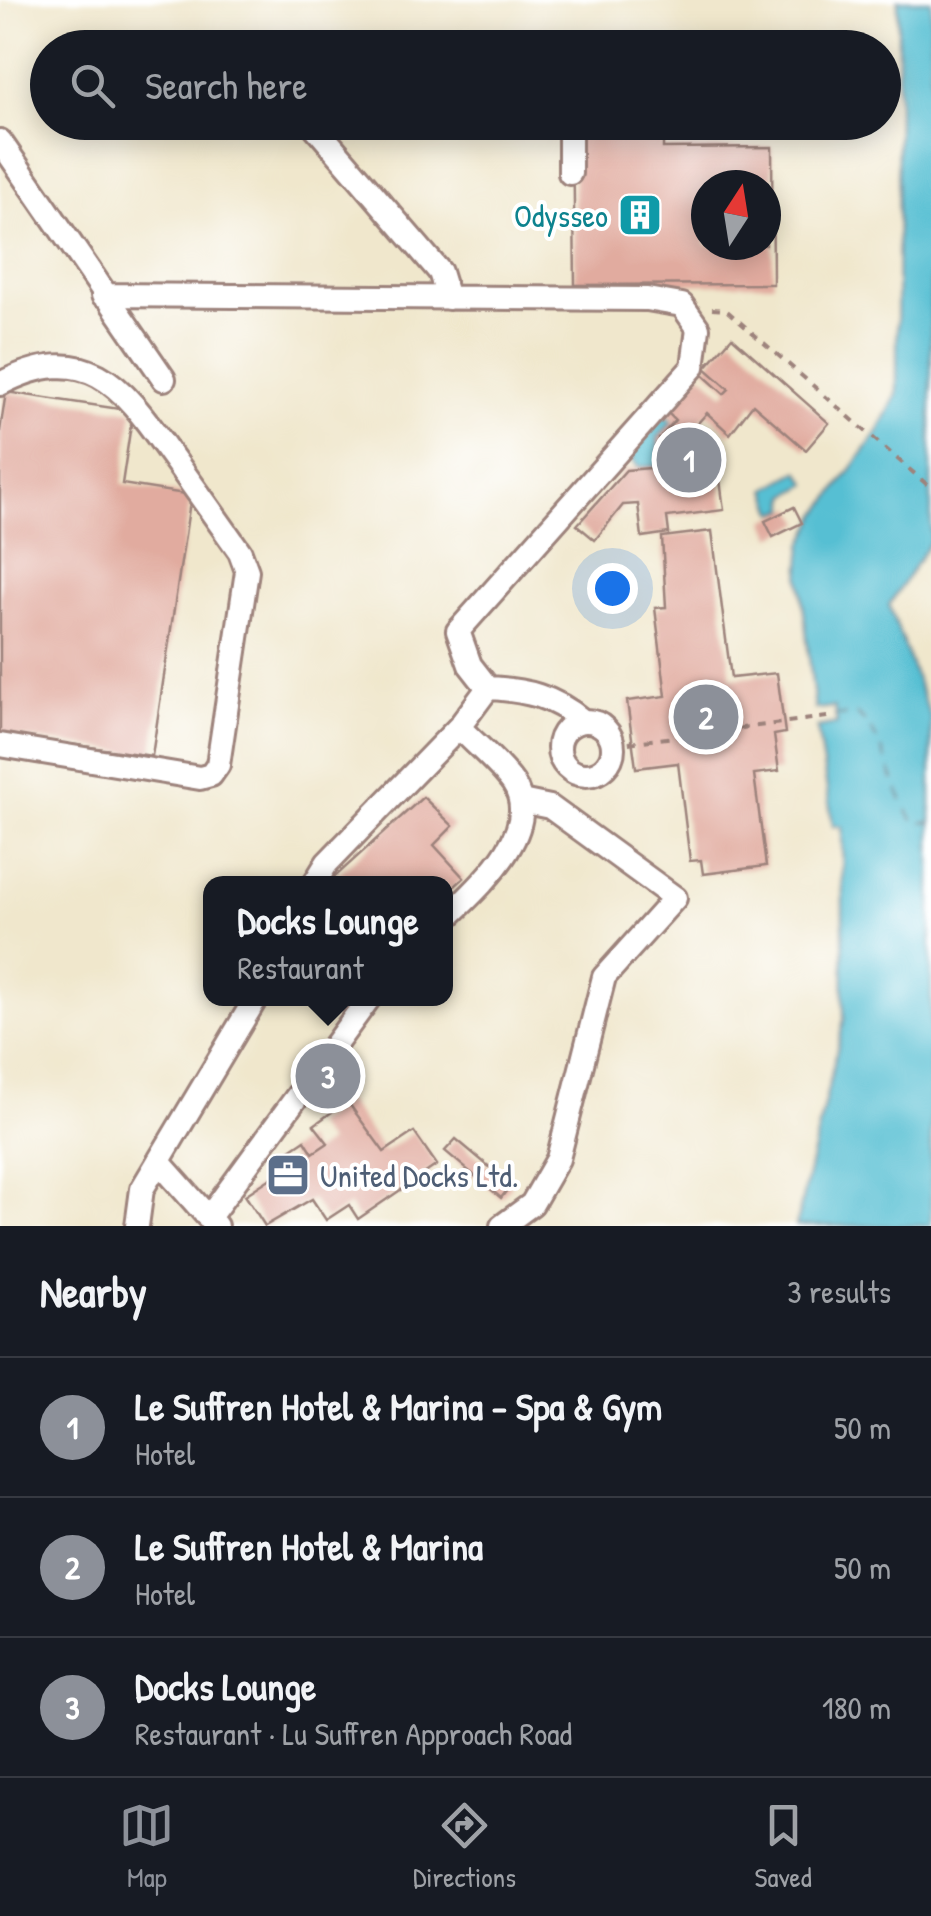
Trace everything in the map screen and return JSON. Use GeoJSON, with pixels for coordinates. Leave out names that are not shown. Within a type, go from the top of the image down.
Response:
{"type":"FeatureCollection","features":[{"type":"Feature","properties":{"kind":"street"},"geometry":{"type":"LineString","coordinates":[[326,140],[440,272],[448,298]]}},
{"type":"Feature","properties":{"kind":"street"},"geometry":{"type":"LineString","coordinates":[[570,140],[570,173]]}},
{"type":"Feature","properties":{"kind":"street"},"geometry":{"type":"LineString","coordinates":[[0,141],[164,380]]}},
{"type":"Feature","properties":{"kind":"street"},"geometry":{"type":"LineString","coordinates":[[104,296],[647,300],[682,306],[698,328],[693,367],[458,632],[470,665],[488,688],[524,690],[560,702],[583,721],[600,725],[612,746],[608,762],[594,773],[568,768],[559,744],[567,728],[583,721]]}},
{"type":"Feature","properties":{"kind":"street"},"geometry":{"type":"LineString","coordinates":[[0,384],[31,368],[64,364],[91,370],[121,388],[240,552],[247,571],[218,765],[211,775],[200,778],[0,745]]}},
{"type":"Feature","properties":{"kind":"street"},"geometry":{"type":"LineString","coordinates":[[319,876],[458,727],[488,688]]}},
{"type":"Feature","properties":{"kind":"street"},"geometry":{"type":"LineString","coordinates":[[453,912],[508,853],[520,800],[514,784],[458,727]]}},
{"type":"Feature","properties":{"kind":"street"},"geometry":{"type":"LineString","coordinates":[[502,1226],[532,1204],[558,1160],[604,977],[675,898],[550,807],[520,800]]}},
{"type":"Feature","properties":{"kind":"street"},"geometry":{"type":"LineString","coordinates":[[137,1226],[142,1190],[251,1006]]}},
{"type":"Feature","properties":{"kind":"street"},"geometry":{"type":"LineString","coordinates":[[159,1162],[213,1221],[363,1006]]}},
{"type":"Feature","properties":{"kind":"path"},"geometry":{"type":"LineString","coordinates":[[682,306],[726,310],[931,488]]}},
{"type":"Feature","properties":{"kind":"path"},"geometry":{"type":"LineString","coordinates":[[612,746],[834,716]]}},
{"type":"Feature","properties":{"kind":"water"},"geometry":{"type":"Polygon","coordinates":[[[898,0],[931,0],[931,541],[889,605],[931,719],[931,1226],[796,1226],[844,1019],[842,827],[833,826],[817,728],[837,724],[834,707],[815,709],[800,577],[803,544],[818,515],[878,432],[897,394],[898,140],[901,140],[901,30],[898,30],[898,0]]]}},
{"type":"Feature","properties":{"kind":"water"},"geometry":{"type":"Polygon","coordinates":[[[665,415],[672,422],[658,438],[660,466],[638,467],[629,456],[665,415]]]}},
{"type":"Feature","properties":{"kind":"water"},"geometry":{"type":"Polygon","coordinates":[[[799,471],[808,484],[787,496],[787,509],[775,513],[767,489],[799,471]]]}},
{"type":"Feature","properties":{"kind":"building","name":"Odysseo"},"geometry":{"type":"Polygon","coordinates":[[[573,140],[663,140],[663,148],[772,147],[772,170],[691,170],[691,260],[773,260],[773,284],[575,285],[573,140]]]}},
{"type":"Feature","properties":{"kind":"building"},"geometry":{"type":"Polygon","coordinates":[[[732,337],[829,423],[806,450],[753,404],[730,434],[707,413],[678,445],[679,453],[716,449],[724,510],[667,517],[669,533],[642,537],[638,504],[623,505],[595,540],[577,525],[626,470],[662,467],[659,439],[675,420],[667,412],[701,373],[724,394],[729,389],[705,368],[732,337]]]}},
{"type":"Feature","properties":{"kind":"building"},"geometry":{"type":"Polygon","coordinates":[[[6,392],[133,411],[122,484],[191,495],[152,756],[0,734],[0,431],[6,392]]]}},
{"type":"Feature","properties":{"kind":"building"},"geometry":{"type":"Polygon","coordinates":[[[794,507],[802,523],[773,537],[765,521],[794,507]]]}},
{"type":"Feature","properties":{"kind":"building"},"geometry":{"type":"Polygon","coordinates":[[[712,531],[731,678],[777,673],[785,733],[774,735],[779,771],[754,774],[766,866],[703,874],[701,860],[690,861],[678,763],[636,768],[627,701],[666,696],[655,608],[666,607],[662,537],[712,531]]]}},
{"type":"Feature","properties":{"kind":"building"},"geometry":{"type":"Polygon","coordinates":[[[423,797],[453,826],[434,845],[464,878],[453,888],[453,876],[336,876],[423,797]]]}},
{"type":"Feature","properties":{"kind":"building"},"geometry":{"type":"Polygon","coordinates":[[[347,1101],[384,1152],[414,1132],[437,1165],[358,1219],[349,1205],[326,1220],[312,1199],[265,1226],[245,1195],[294,1163],[287,1152],[305,1140],[313,1153],[328,1143],[314,1125],[347,1101]]]}},
{"type":"Feature","properties":{"kind":"building"},"geometry":{"type":"Polygon","coordinates":[[[456,1139],[511,1185],[501,1198],[445,1151],[456,1139]]]}},
{"type":"Feature","properties":{"kind":"ferry route"},"geometry":{"type":"LineString","coordinates":[[834,716],[857,714],[868,725],[915,823],[931,822]]}},
{"type":"Feature","properties":{"kind":"place","name":"Odysseo"},"geometry":{"type":"Point","coordinates":[640,215]}},
{"type":"Feature","properties":{"kind":"place","name":"Le Suffren Hotel & Marina - Spa & Gym"},"geometry":{"type":"Point","coordinates":[689,460]}},
{"type":"Feature","properties":{"kind":"place","name":"Le Suffren Hotel & Marina"},"geometry":{"type":"Point","coordinates":[706,717]}},
{"type":"Feature","properties":{"kind":"place","name":"Docks Lounge"},"geometry":{"type":"Point","coordinates":[328,1076]}},
{"type":"Feature","properties":{"kind":"place","name":"United Docks Ltd."},"geometry":{"type":"Point","coordinates":[288,1175]}}]}
